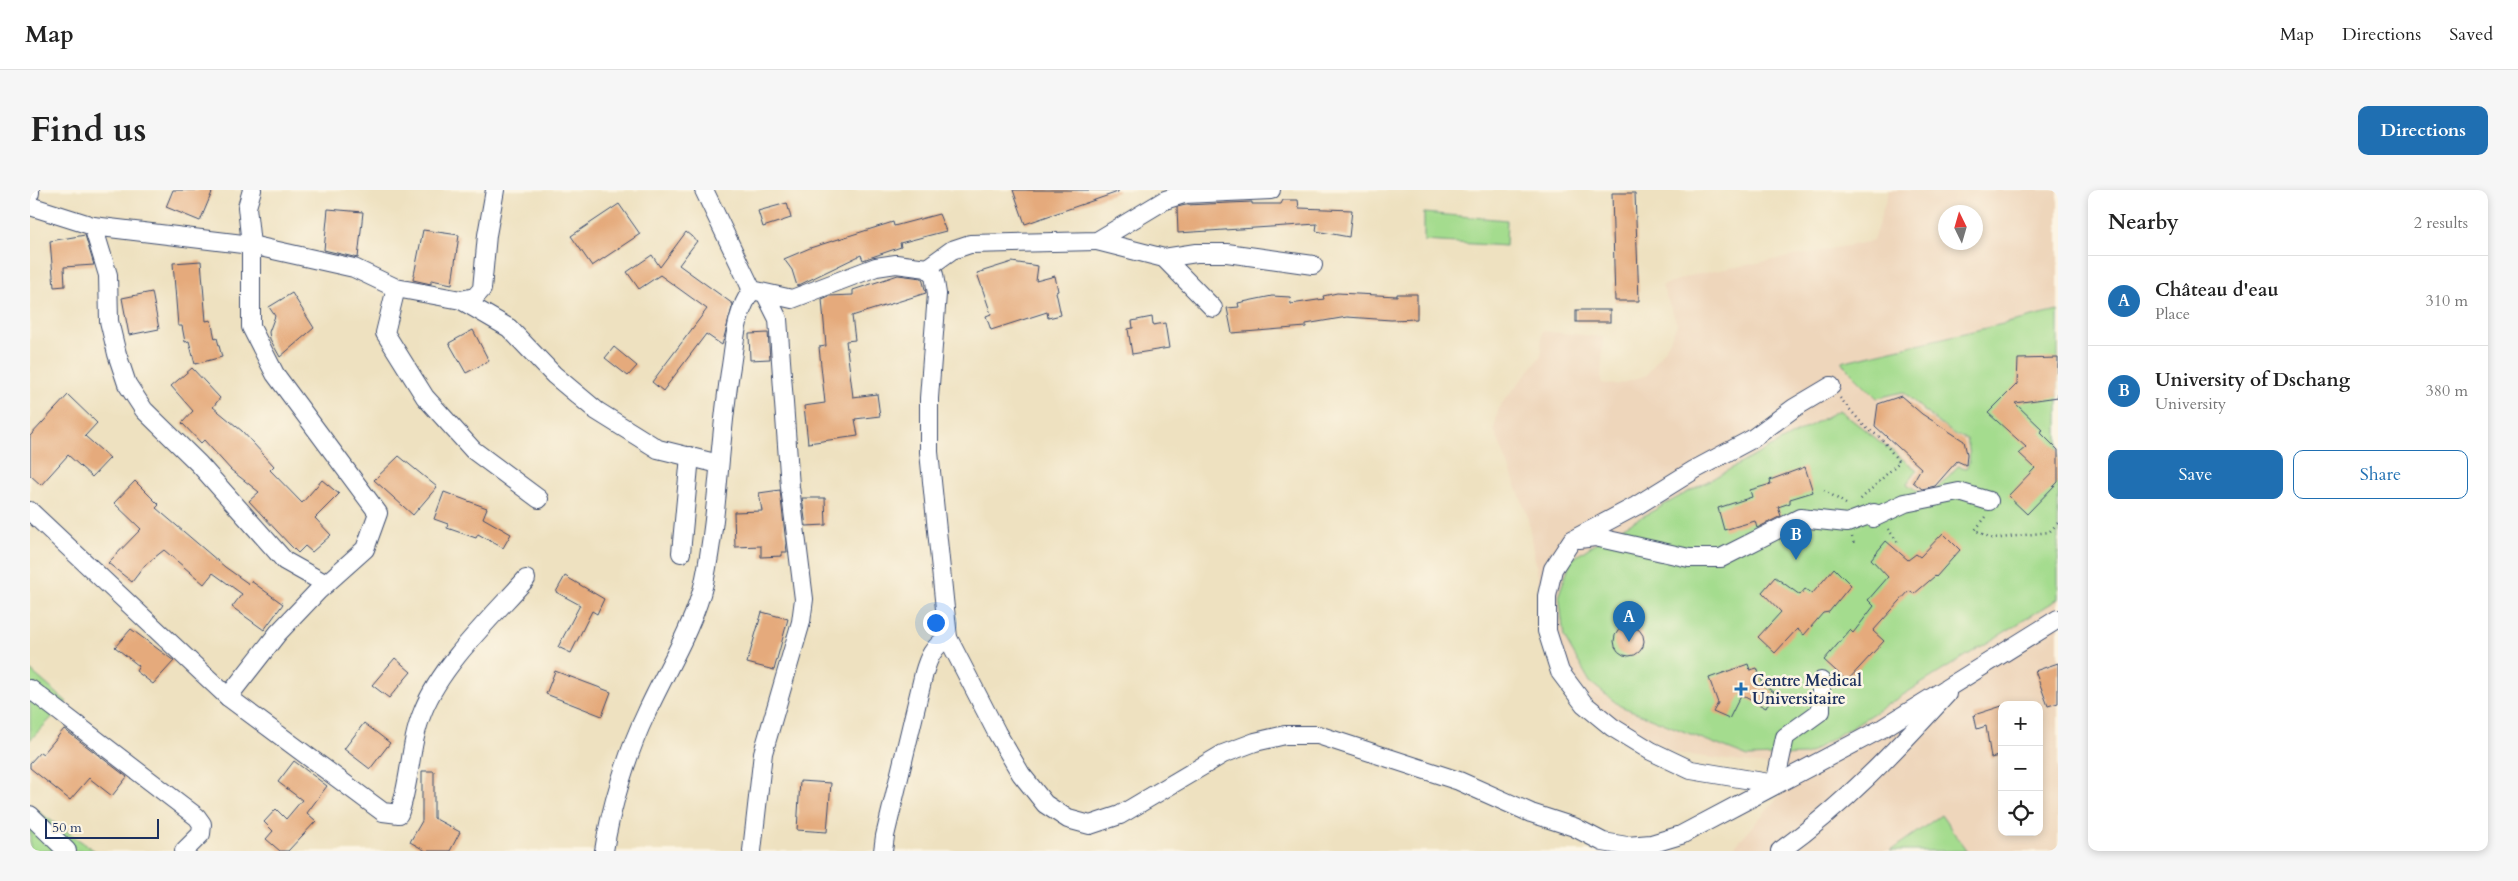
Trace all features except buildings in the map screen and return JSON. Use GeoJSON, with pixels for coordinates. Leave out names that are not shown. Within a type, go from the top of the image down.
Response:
{"type":"FeatureCollection","features":[{"type":"Feature","properties":{"kind":"street"},"geometry":{"type":"LineString","coordinates":[[228,697],[278,633],[326,584],[365,549],[378,513],[276,374],[251,327],[250,245],[247,207],[252,190]]}},
{"type":"Feature","properties":{"kind":"street"},"geometry":{"type":"LineString","coordinates":[[461,300],[476,297],[482,289],[486,235],[495,190]]}},
{"type":"Feature","properties":{"kind":"street"},"geometry":{"type":"LineString","coordinates":[[704,190],[759,293],[778,319],[790,487],[804,599],[801,622],[763,753],[752,851]]}},
{"type":"Feature","properties":{"kind":"street"},"geometry":{"type":"LineString","coordinates":[[1097,241],[1165,200],[1184,194],[1271,190]]}},
{"type":"Feature","properties":{"kind":"street"},"geometry":{"type":"LineString","coordinates":[[30,206],[93,226],[250,245],[354,268],[396,288],[461,300],[509,328],[554,375],[597,412],[658,448],[719,464]]}},
{"type":"Feature","properties":{"kind":"street"},"geometry":{"type":"LineString","coordinates":[[93,226],[108,275],[109,321],[117,354],[128,384],[140,404],[199,464],[286,561],[326,584]]}},
{"type":"Feature","properties":{"kind":"street"},"geometry":{"type":"LineString","coordinates":[[927,268],[952,250],[970,244],[1097,241],[1164,258],[1196,253],[1227,253],[1313,265]]}},
{"type":"Feature","properties":{"kind":"street"},"geometry":{"type":"LineString","coordinates":[[1164,258],[1213,308]]}},
{"type":"Feature","properties":{"kind":"street"},"geometry":{"type":"LineString","coordinates":[[604,851],[622,780],[644,716],[691,617],[703,584],[737,323],[744,301],[759,293],[792,299],[876,267],[896,264],[927,268],[934,275],[937,294],[928,398],[929,452],[948,638],[996,733],[1021,774],[1045,804],[1068,819],[1090,825],[1120,815],[1223,754],[1255,742],[1285,734],[1318,735],[1459,781],[1531,813],[1574,827],[1603,842],[1627,846],[1651,844],[1682,834],[1883,728],[2058,619]]}},
{"type":"Feature","properties":{"kind":"street"},"geometry":{"type":"LineString","coordinates":[[396,288],[385,333],[425,396],[473,450],[539,498]]}},
{"type":"Feature","properties":{"kind":"street"},"geometry":{"type":"LineString","coordinates":[[1775,784],[1691,770],[1651,751],[1612,727],[1584,704],[1560,672],[1547,631],[1547,596],[1553,569],[1572,540],[1636,506],[1694,470],[1752,439],[1794,408],[1831,386]]}},
{"type":"Feature","properties":{"kind":"street"},"geometry":{"type":"LineString","coordinates":[[681,553],[690,456]]}},
{"type":"Feature","properties":{"kind":"street"},"geometry":{"type":"LineString","coordinates":[[1572,540],[1595,537],[1689,558],[1721,558],[1800,518],[1847,523],[1874,513],[1873,518],[1905,503],[1959,492],[1989,501]]}},
{"type":"Feature","properties":{"kind":"street"},"geometry":{"type":"LineString","coordinates":[[30,512],[228,697],[383,812],[399,814],[407,793],[412,747],[424,709],[450,665],[526,579]]}},
{"type":"Feature","properties":{"kind":"street"},"geometry":{"type":"LineString","coordinates":[[884,851],[885,836],[929,656],[941,642],[948,638]]}},
{"type":"Feature","properties":{"kind":"street"},"geometry":{"type":"LineString","coordinates":[[1775,784],[1785,737],[1821,711],[1821,681]]}},
{"type":"Feature","properties":{"kind":"street"},"geometry":{"type":"LineString","coordinates":[[30,689],[197,817],[202,824],[201,834],[184,851]]}},
{"type":"Feature","properties":{"kind":"street"},"geometry":{"type":"LineString","coordinates":[[1780,851],[1804,834],[1884,760],[1948,689]]}},
{"type":"Feature","properties":{"kind":"street"},"geometry":{"type":"LineString","coordinates":[[30,815],[67,851]]}},
{"type":"Feature","properties":{"kind":"path"},"geometry":{"type":"LineString","coordinates":[[1831,386],[1849,410],[1881,438],[1899,462]]}},
{"type":"Feature","properties":{"kind":"path"},"geometry":{"type":"LineString","coordinates":[[1989,501],[1987,515],[1975,530],[1993,539],[2049,532],[2058,523]]}},
{"type":"Feature","properties":{"kind":"shaded area"},"geometry":{"type":"Polygon","coordinates":[[[1889,190],[2058,190],[2058,851],[1730,851],[1803,770],[1675,753],[1605,716],[1561,667],[1543,605],[1527,514],[1494,429],[1499,407],[1541,356],[1542,331],[1603,337],[1601,383],[1616,385],[1647,375],[1669,342],[1677,324],[1662,286],[1689,276],[1873,241],[1889,190]]]}},
{"type":"Feature","properties":{"kind":"green space"},"geometry":{"type":"Polygon","coordinates":[[[1424,213],[1507,220],[1506,246],[1424,241],[1424,213]]]}},
{"type":"Feature","properties":{"kind":"green space"},"geometry":{"type":"Polygon","coordinates":[[[2058,311],[2058,599],[1806,755],[1748,757],[1620,706],[1590,682],[1564,637],[1559,594],[1571,560],[1603,538],[1839,410],[1917,470],[1907,484],[1925,496],[1931,495],[1958,466],[1966,468],[1968,465],[1969,450],[1967,439],[1942,426],[1903,392],[1877,398],[1841,362],[2058,311]]]}},
{"type":"Feature","properties":{"kind":"green space"},"geometry":{"type":"Polygon","coordinates":[[[30,670],[67,702],[30,740],[30,670]]]}},
{"type":"Feature","properties":{"kind":"green space"},"geometry":{"type":"Polygon","coordinates":[[[30,806],[95,851],[30,851],[30,806]]]}},
{"type":"Feature","properties":{"kind":"green space"},"geometry":{"type":"Polygon","coordinates":[[[1941,815],[1967,851],[1890,851],[1941,815]]]}},
{"type":"Feature","properties":{"kind":"place","name":"University of Dschang"},"geometry":{"type":"Point","coordinates":[1796,560]}},
{"type":"Feature","properties":{"kind":"place","name":"Château d'eau"},"geometry":{"type":"Point","coordinates":[1629,642]}},
{"type":"Feature","properties":{"kind":"place","name":"Centre Medical Universitaire"},"geometry":{"type":"Point","coordinates":[1741,689]}}]}
